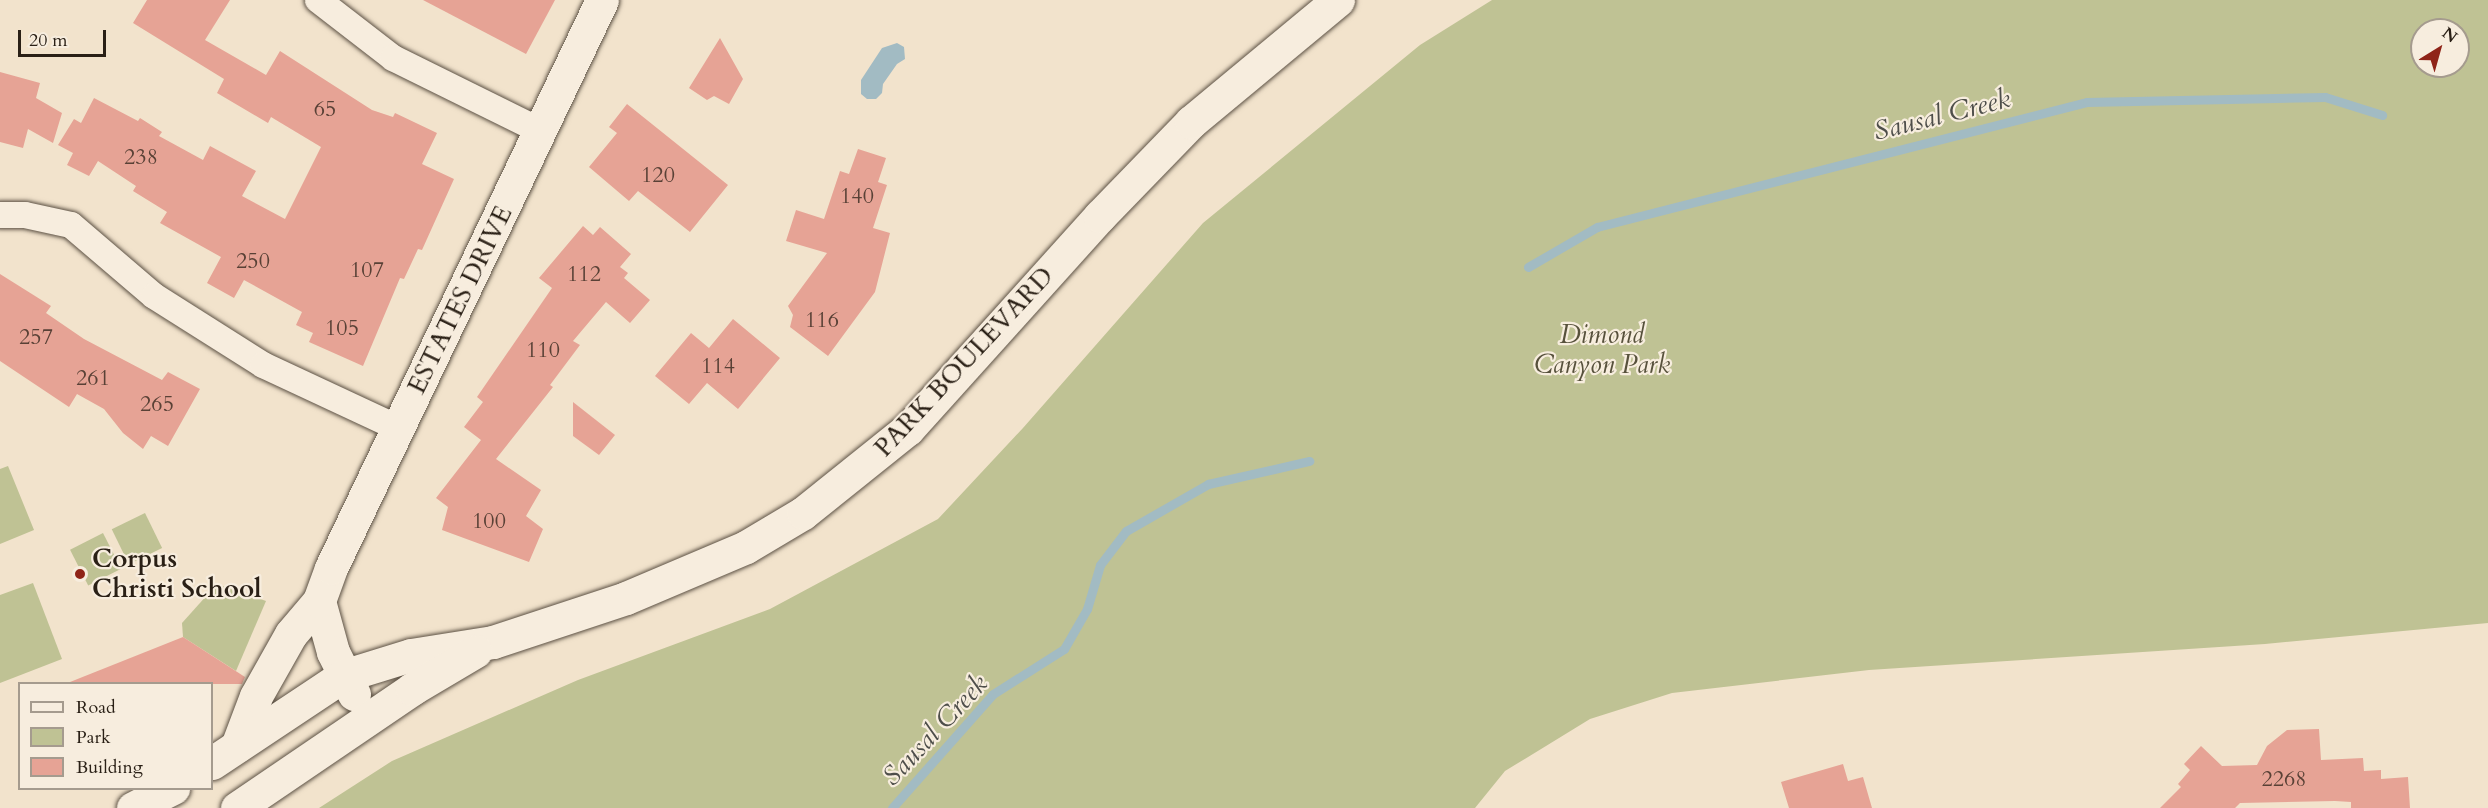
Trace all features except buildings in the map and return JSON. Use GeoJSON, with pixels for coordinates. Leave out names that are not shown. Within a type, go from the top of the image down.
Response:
{"type":"FeatureCollection","features":[{"type":"Feature","properties":{"kind":"main road","name":"ESTATES DRIVE"},"geometry":{"type":"LineString","coordinates":[[224,755],[291,634],[319,601],[331,568],[603,0]]}},
{"type":"Feature","properties":{"kind":"main road","name":"PARK BOULEVARD"},"geometry":{"type":"LineString","coordinates":[[224,755],[343,676],[411,655],[493,642],[688,574],[746,547],[803,513],[857,473],[908,429],[1100,216],[1191,122],[1338,0]]}},
{"type":"Feature","properties":{"kind":"main road"},"geometry":{"type":"LineString","coordinates":[[319,601],[321,618],[343,676],[369,717]]}},
{"type":"Feature","properties":{"kind":"main road","name":"PARK BOULEVARD"},"geometry":{"type":"LineString","coordinates":[[237,808],[369,717],[493,642]]}},
{"type":"Feature","properties":{"kind":"main road"},"geometry":{"type":"LineString","coordinates":[[134,808],[171,790]]}},
{"type":"Feature","properties":{"kind":"street"},"geometry":{"type":"LineString","coordinates":[[318,0],[393,58],[541,131]]}},
{"type":"Feature","properties":{"kind":"street"},"geometry":{"type":"LineString","coordinates":[[0,215],[25,215],[71,225],[154,296],[263,365],[398,428]]}},
{"type":"Feature","properties":{"kind":"green space","name":"Dimond Canyon Park"},"geometry":{"type":"Polygon","coordinates":[[[1492,0],[2488,0],[2488,623],[2265,644],[1869,670],[1672,693],[1590,719],[1505,771],[1475,808],[319,808],[392,761],[578,680],[770,609],[938,519],[1023,428],[1203,223],[1420,45],[1492,0]]]}},
{"type":"Feature","properties":{"kind":"green space"},"geometry":{"type":"Polygon","coordinates":[[[8,466],[34,530],[0,544],[0,469],[8,466]]]}},
{"type":"Feature","properties":{"kind":"green space"},"geometry":{"type":"Polygon","coordinates":[[[145,513],[162,548],[129,564],[112,529],[145,513]]]}},
{"type":"Feature","properties":{"kind":"green space"},"geometry":{"type":"Polygon","coordinates":[[[103,533],[121,569],[88,585],[70,550],[103,533]]]}},
{"type":"Feature","properties":{"kind":"green space"},"geometry":{"type":"Polygon","coordinates":[[[33,583],[62,659],[0,683],[0,595],[33,583]]]}},
{"type":"Feature","properties":{"kind":"green space"},"geometry":{"type":"Polygon","coordinates":[[[217,584],[266,601],[236,671],[183,637],[182,623],[217,584]]]}},
{"type":"Feature","properties":{"kind":"water"},"geometry":{"type":"Polygon","coordinates":[[[897,43],[904,47],[905,59],[897,64],[883,84],[882,93],[876,99],[867,99],[861,94],[861,80],[882,48],[897,43]]]}},
{"type":"Feature","properties":{"kind":"waterway","name":"Sausal Creek"},"geometry":{"type":"LineString","coordinates":[[1528,267],[1597,227],[2087,102],[2325,97],[2382,115]]}},
{"type":"Feature","properties":{"kind":"waterway","name":"Sausal Creek"},"geometry":{"type":"LineString","coordinates":[[892,808],[993,694],[1064,649],[1087,609],[1100,565],[1126,531],[1208,484],[1309,461]]}},
{"type":"Feature","properties":{"kind":"place","name":"Corpus Christi School"},"geometry":{"type":"Point","coordinates":[80,574]}}]}
